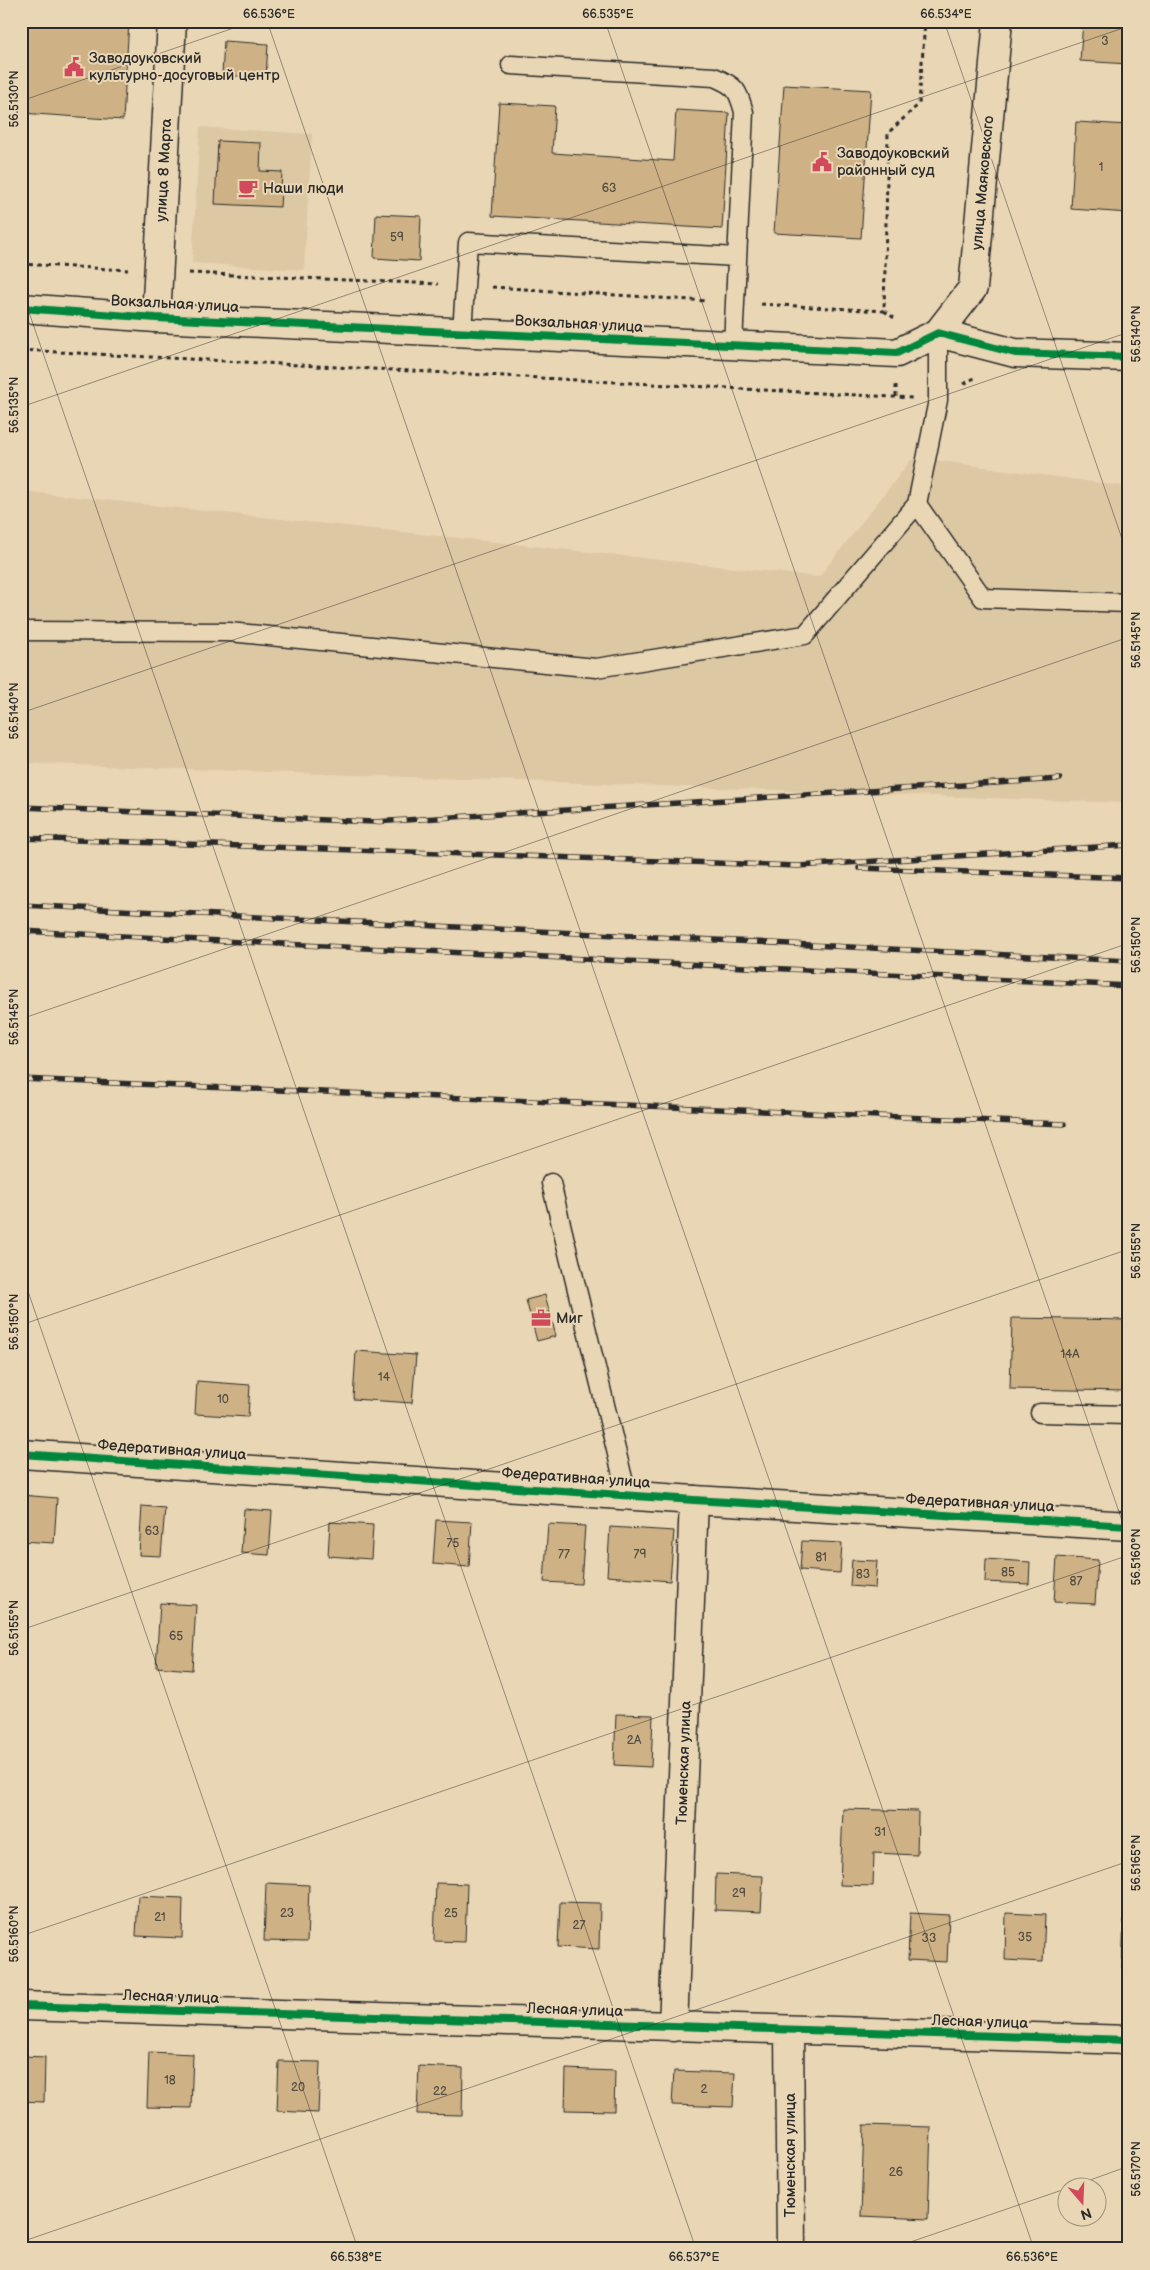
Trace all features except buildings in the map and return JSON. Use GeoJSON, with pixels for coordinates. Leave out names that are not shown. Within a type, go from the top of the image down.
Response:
{"type":"FeatureCollection","features":[{"type":"Feature","properties":{"kind":"street","name":"улица 8 Марта"},"geometry":{"type":"LineString","coordinates":[[156,318],[172,21]]}},
{"type":"Feature","properties":{"kind":"street","name":"улица Маяковского"},"geometry":{"type":"LineString","coordinates":[[938,332],[974,288],[998,21]]}},
{"type":"Feature","properties":{"kind":"street","name":"Вокзальная улица"},"geometry":{"type":"LineString","coordinates":[[21,308],[156,318],[897,353],[938,332]]}},
{"type":"Feature","properties":{"kind":"street"},"geometry":{"type":"LineString","coordinates":[[938,332],[1015,353],[1129,357]]}},
{"type":"Feature","properties":{"kind":"street","name":"Федеративная улица"},"geometry":{"type":"LineString","coordinates":[[21,1454],[694,1500],[1129,1526]]}},
{"type":"Feature","properties":{"kind":"street","name":"Тюменская улица"},"geometry":{"type":"LineString","coordinates":[[673,2027],[694,1500]]}},
{"type":"Feature","properties":{"kind":"street","name":"Лесная улица"},"geometry":{"type":"LineString","coordinates":[[21,2006],[1129,2040]]}},
{"type":"Feature","properties":{"kind":"street","name":"Тюменская улица"},"geometry":{"type":"LineString","coordinates":[[789,2031],[791,2249]]}},
{"type":"Feature","properties":{"kind":"lane"},"geometry":{"type":"LineString","coordinates":[[511,65],[714,78],[731,84],[739,94],[744,112],[732,345]]}},
{"type":"Feature","properties":{"kind":"lane"},"geometry":{"type":"LineString","coordinates":[[462,332],[468,242],[737,257]]}},
{"type":"Feature","properties":{"kind":"lane"},"geometry":{"type":"LineString","coordinates":[[21,631],[229,632],[596,668],[805,635],[917,504],[938,400],[938,332]]}},
{"type":"Feature","properties":{"kind":"lane"},"geometry":{"type":"LineString","coordinates":[[917,504],[983,598],[1129,603]]}},
{"type":"Feature","properties":{"kind":"lane"},"geometry":{"type":"LineString","coordinates":[[551,1183],[627,1495]]}},
{"type":"Feature","properties":{"kind":"lane"},"geometry":{"type":"LineString","coordinates":[[1040,1413],[1129,1415]]}},
{"type":"Feature","properties":{"kind":"path"},"geometry":{"type":"LineString","coordinates":[[21,350],[938,400],[1015,353]]}},
{"type":"Feature","properties":{"kind":"shaded area"},"geometry":{"type":"Polygon","coordinates":[[[200,127],[312,134],[304,270],[192,263],[200,127]]]}},
{"type":"Feature","properties":{"kind":"shaded area"},"geometry":{"type":"Polygon","coordinates":[[[926,459],[1129,487],[1129,803],[21,763],[21,491],[819,577],[911,460],[926,459]]]}},
{"type":"Feature","properties":{"kind":"railway"},"geometry":{"type":"LineString","coordinates":[[21,807],[374,822],[1060,779]]}},
{"type":"Feature","properties":{"kind":"railway"},"geometry":{"type":"LineString","coordinates":[[21,838],[798,866],[1129,845]]}},
{"type":"Feature","properties":{"kind":"railway"},"geometry":{"type":"LineString","coordinates":[[859,868],[1129,878]]}},
{"type":"Feature","properties":{"kind":"railway"},"geometry":{"type":"LineString","coordinates":[[21,905],[1129,961]]}},
{"type":"Feature","properties":{"kind":"railway"},"geometry":{"type":"LineString","coordinates":[[21,931],[1129,986]]}},
{"type":"Feature","properties":{"kind":"railway"},"geometry":{"type":"LineString","coordinates":[[21,1079],[1064,1124]]}},
{"type":"Feature","properties":{"kind":"cycle path"},"geometry":{"type":"LineString","coordinates":[[21,308],[156,318],[897,353],[938,333],[1015,353],[1129,357]]}},
{"type":"Feature","properties":{"kind":"cycle path"},"geometry":{"type":"LineString","coordinates":[[21,1454],[694,1500],[1129,1526]]}},
{"type":"Feature","properties":{"kind":"cycle path"},"geometry":{"type":"LineString","coordinates":[[21,2006],[1129,2040]]}},
{"type":"Feature","properties":{"kind":"place","name":"Заводоуковский культурно-досуговый центр"},"geometry":{"type":"Point","coordinates":[74,67]}},
{"type":"Feature","properties":{"kind":"place","name":"Заводоуковский районный суд"},"geometry":{"type":"Point","coordinates":[822,162]}},
{"type":"Feature","properties":{"kind":"place","name":"Наши люди"},"geometry":{"type":"Point","coordinates":[248,188]}},
{"type":"Feature","properties":{"kind":"place","name":"Миг"},"geometry":{"type":"Point","coordinates":[541,1318]}}]}
